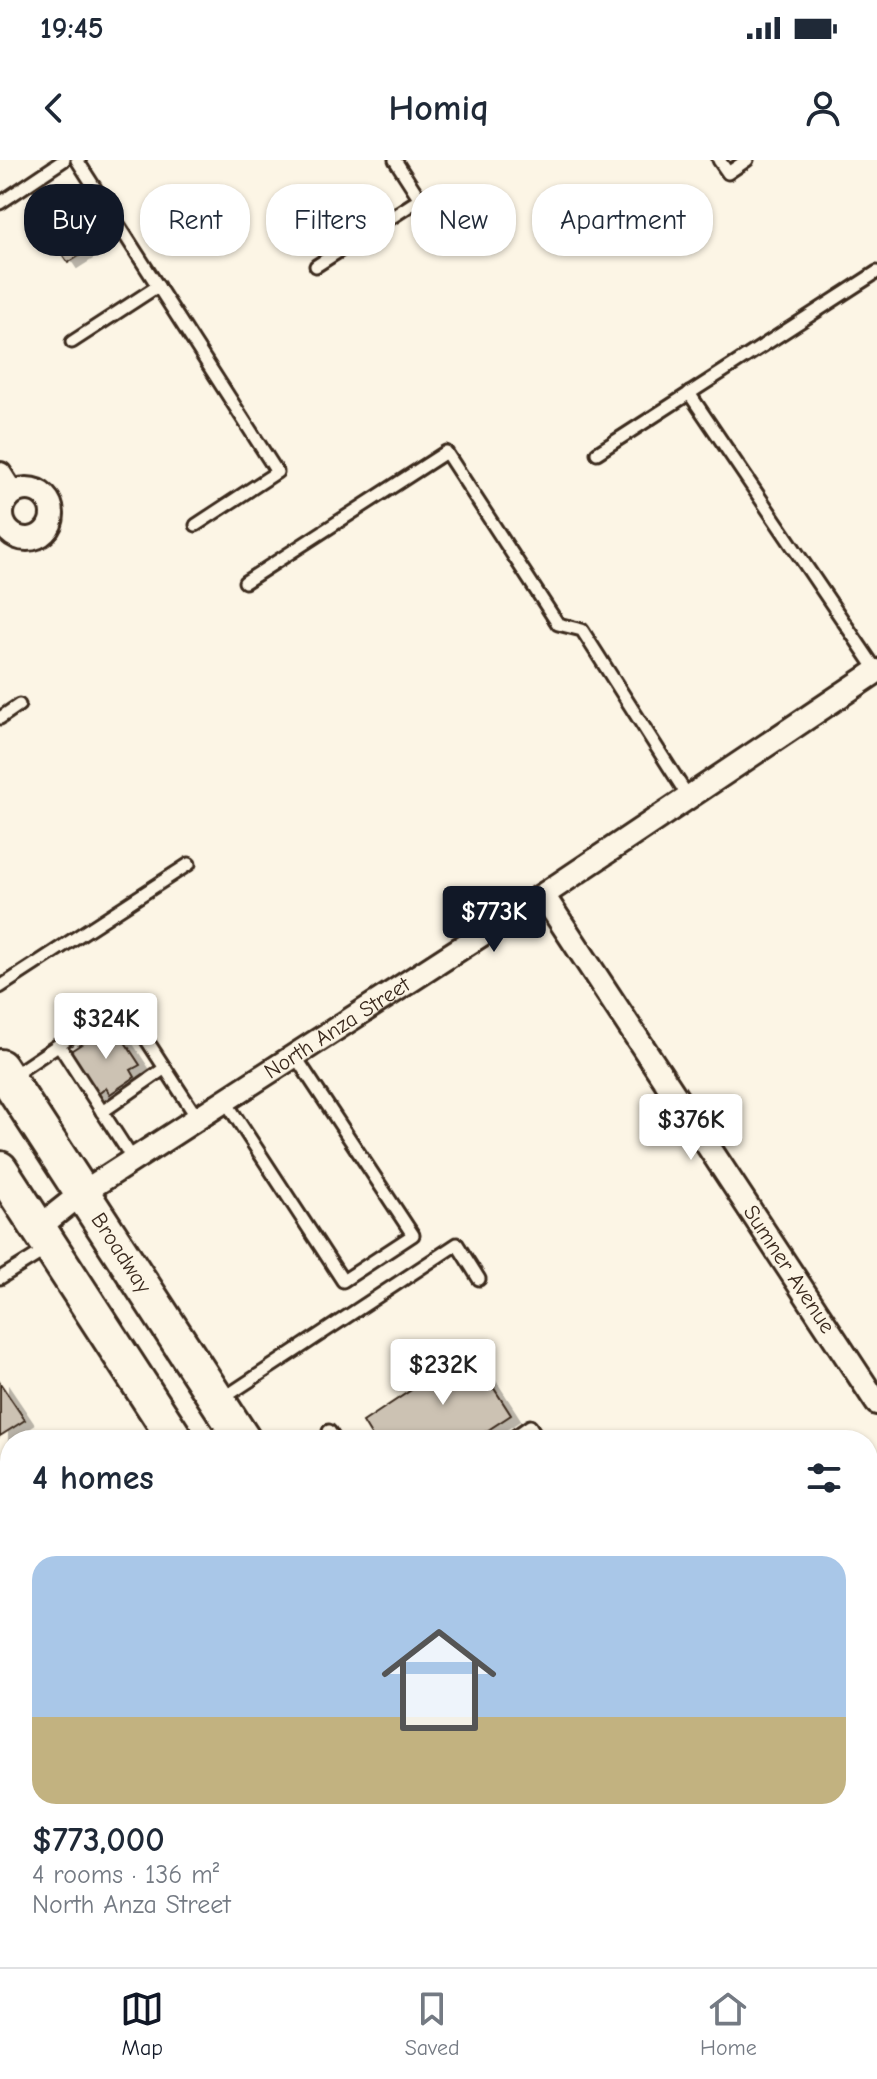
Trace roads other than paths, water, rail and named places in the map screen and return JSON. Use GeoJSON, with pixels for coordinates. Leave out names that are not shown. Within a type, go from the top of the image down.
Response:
{"type":"FeatureCollection","features":[{"type":"Feature","properties":{"kind":"main road","name":"Broadway"},"geometry":{"type":"LineString","coordinates":[[4,1073],[237,1430]]}},
{"type":"Feature","properties":{"kind":"main road"},"geometry":{"type":"LineString","coordinates":[[0,1169],[169,1430]]}},
{"type":"Feature","properties":{"kind":"street","name":"North Anza Street"},"geometry":{"type":"LineString","coordinates":[[44,1237],[82,1193],[543,895],[877,671]]}},
{"type":"Feature","properties":{"kind":"street","name":"Sumner Avenue"},"geometry":{"type":"LineString","coordinates":[[543,895],[877,1403]]}},
{"type":"Feature","properties":{"kind":"lane"},"geometry":{"type":"LineString","coordinates":[[0,203],[64,160]]}},
{"type":"Feature","properties":{"kind":"lane"},"geometry":{"type":"LineString","coordinates":[[77,160],[277,472],[196,525]]}},
{"type":"Feature","properties":{"kind":"lane"},"geometry":{"type":"LineString","coordinates":[[316,266],[420,199],[395,160]]}},
{"type":"Feature","properties":{"kind":"lane"},"geometry":{"type":"LineString","coordinates":[[719,160],[728,173],[747,160]]}},
{"type":"Feature","properties":{"kind":"lane"},"geometry":{"type":"LineString","coordinates":[[597,453],[877,272]]}},
{"type":"Feature","properties":{"kind":"lane"},"geometry":{"type":"LineString","coordinates":[[72,342],[158,286]]}},
{"type":"Feature","properties":{"kind":"lane"},"geometry":{"type":"LineString","coordinates":[[689,393],[877,671]]}},
{"type":"Feature","properties":{"kind":"lane"},"geometry":{"type":"LineString","coordinates":[[245,582],[446,452],[558,624],[582,630],[689,798]]}},
{"type":"Feature","properties":{"kind":"lane"},"geometry":{"type":"LineString","coordinates":[[0,718],[19,705]]}},
{"type":"Feature","properties":{"kind":"lane"},"geometry":{"type":"LineString","coordinates":[[0,987],[189,864]]}},
{"type":"Feature","properties":{"kind":"lane"},"geometry":{"type":"LineString","coordinates":[[4,1073],[59,1045],[122,1002],[198,1119]]}},
{"type":"Feature","properties":{"kind":"lane"},"geometry":{"type":"LineString","coordinates":[[59,1045],[134,1161]]}},
{"type":"Feature","properties":{"kind":"lane"},"geometry":{"type":"LineString","coordinates":[[226,1102],[343,1281],[367,1266],[413,1235],[295,1056]]}},
{"type":"Feature","properties":{"kind":"lane"},"geometry":{"type":"LineString","coordinates":[[102,1112],[165,1068]]}},
{"type":"Feature","properties":{"kind":"lane"},"geometry":{"type":"LineString","coordinates":[[0,1278],[44,1237]]}},
{"type":"Feature","properties":{"kind":"lane"},"geometry":{"type":"LineString","coordinates":[[218,1401],[457,1244],[479,1279]]}}]}
